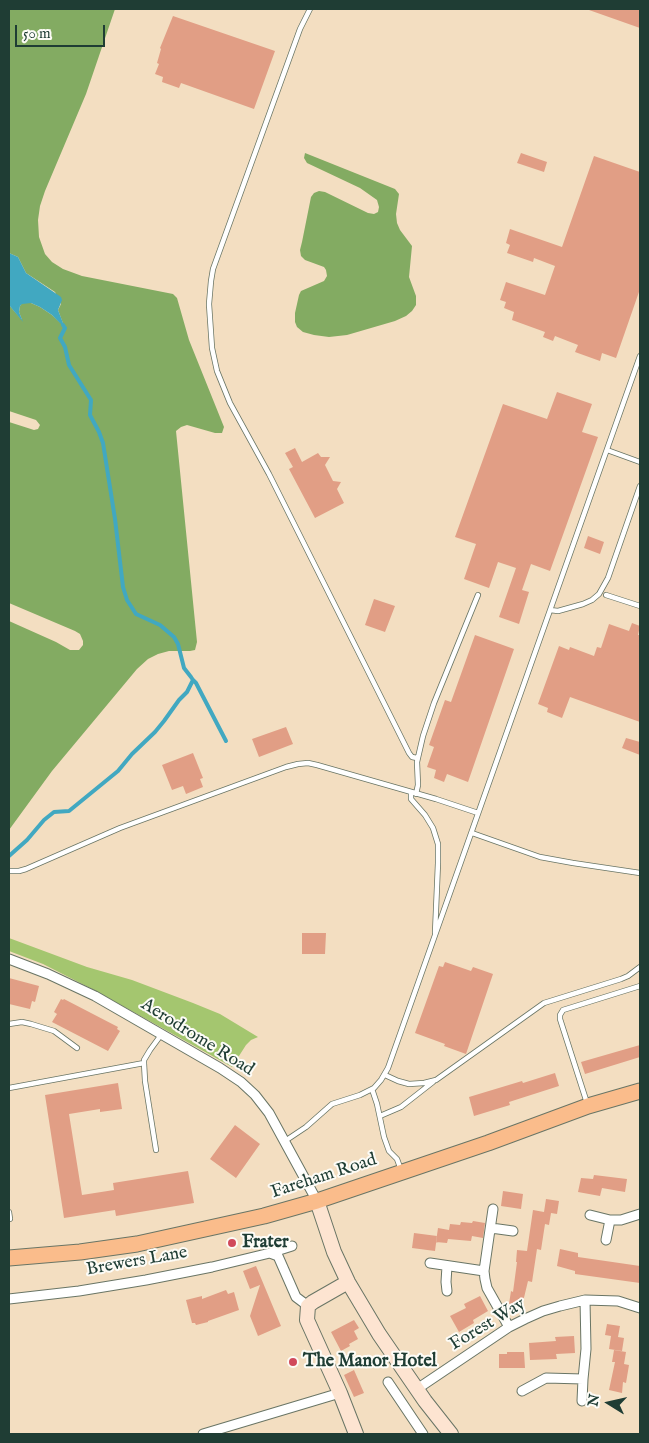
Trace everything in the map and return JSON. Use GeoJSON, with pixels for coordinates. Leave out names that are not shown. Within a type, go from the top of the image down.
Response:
{"type":"FeatureCollection","features":[{"type":"Feature","properties":{"kind":"main road","name":"Fareham Road"},"geometry":{"type":"LineString","coordinates":[[9,1258],[80,1252],[137,1244],[264,1216],[317,1201],[488,1143],[588,1106],[640,1091]]}},
{"type":"Feature","properties":{"kind":"street","name":"Aerodrome Road"},"geometry":{"type":"LineString","coordinates":[[9,959],[48,974],[95,996],[220,1068],[245,1085],[261,1101],[317,1201]]}},
{"type":"Feature","properties":{"kind":"street"},"geometry":{"type":"LineString","coordinates":[[317,1201],[334,1252],[348,1282],[379,1334],[451,1434]]}},
{"type":"Feature","properties":{"kind":"street"},"geometry":{"type":"LineString","coordinates":[[493,1209],[484,1270],[487,1288],[510,1328]]}},
{"type":"Feature","properties":{"kind":"street"},"geometry":{"type":"LineString","coordinates":[[590,1215],[610,1220],[621,1220],[640,1214]]}},
{"type":"Feature","properties":{"kind":"street"},"geometry":{"type":"LineString","coordinates":[[606,1240],[610,1220]]}},
{"type":"Feature","properties":{"kind":"street"},"geometry":{"type":"LineString","coordinates":[[491,1228],[514,1231]]}},
{"type":"Feature","properties":{"kind":"street","name":"Brewers Lane"},"geometry":{"type":"LineString","coordinates":[[9,1299],[79,1291],[212,1268],[292,1246]]}},
{"type":"Feature","properties":{"kind":"street"},"geometry":{"type":"LineString","coordinates":[[270,1252],[278,1256],[296,1297],[308,1306]]}},
{"type":"Feature","properties":{"kind":"street"},"geometry":{"type":"LineString","coordinates":[[430,1263],[484,1270]]}},
{"type":"Feature","properties":{"kind":"street"},"geometry":{"type":"LineString","coordinates":[[447,1292],[448,1266]]}},
{"type":"Feature","properties":{"kind":"street"},"geometry":{"type":"LineString","coordinates":[[308,1306],[348,1282]]}},
{"type":"Feature","properties":{"kind":"street"},"geometry":{"type":"LineString","coordinates":[[582,1401],[586,1349],[585,1300]]}},
{"type":"Feature","properties":{"kind":"street","name":"Forest Way"},"geometry":{"type":"LineString","coordinates":[[417,1389],[510,1328],[525,1319],[543,1312],[585,1300],[618,1301],[640,1308]]}},
{"type":"Feature","properties":{"kind":"street"},"geometry":{"type":"LineString","coordinates":[[308,1306],[307,1320],[356,1434]]}},
{"type":"Feature","properties":{"kind":"street"},"geometry":{"type":"LineString","coordinates":[[522,1391],[546,1378],[583,1379]]}},
{"type":"Feature","properties":{"kind":"street"},"geometry":{"type":"LineString","coordinates":[[388,1382],[423,1434]]}},
{"type":"Feature","properties":{"kind":"street"},"geometry":{"type":"LineString","coordinates":[[203,1434],[340,1393]]}},
{"type":"Feature","properties":{"kind":"lane"},"geometry":{"type":"LineString","coordinates":[[310,9],[300,28],[215,264],[212,275],[209,320],[212,348],[217,371],[230,403],[269,474],[409,754],[417,758]]}},
{"type":"Feature","properties":{"kind":"lane"},"geometry":{"type":"LineString","coordinates":[[285,1141],[304,1129],[332,1104],[372,1089],[385,1075],[391,1062],[640,356]]}},
{"type":"Feature","properties":{"kind":"lane"},"geometry":{"type":"LineString","coordinates":[[607,450],[640,462]]}},
{"type":"Feature","properties":{"kind":"lane"},"geometry":{"type":"LineString","coordinates":[[550,610],[558,611],[583,604],[599,594],[608,578],[640,486]]}},
{"type":"Feature","properties":{"kind":"lane"},"geometry":{"type":"LineString","coordinates":[[606,594],[640,606]]}},
{"type":"Feature","properties":{"kind":"lane"},"geometry":{"type":"LineString","coordinates":[[416,794],[418,785],[417,758],[423,736],[434,703],[478,595]]}},
{"type":"Feature","properties":{"kind":"lane"},"geometry":{"type":"LineString","coordinates":[[9,872],[26,869],[120,828],[292,765],[303,763],[317,765],[478,813]]}},
{"type":"Feature","properties":{"kind":"lane"},"geometry":{"type":"LineString","coordinates":[[411,792],[410,797],[433,828],[438,844],[437,908],[434,942]]}},
{"type":"Feature","properties":{"kind":"lane"},"geometry":{"type":"LineString","coordinates":[[472,833],[527,853],[548,858],[640,872]]}},
{"type":"Feature","properties":{"kind":"lane"},"geometry":{"type":"LineString","coordinates":[[380,1116],[403,1105],[544,1003],[624,977],[640,967]]}},
{"type":"Feature","properties":{"kind":"lane"},"geometry":{"type":"LineString","coordinates":[[588,1106],[560,1015],[563,1010],[640,986]]}},
{"type":"Feature","properties":{"kind":"lane"},"geometry":{"type":"LineString","coordinates":[[9,1024],[22,1022],[54,1031],[77,1048]]}},
{"type":"Feature","properties":{"kind":"lane"},"geometry":{"type":"LineString","coordinates":[[156,1150],[144,1072],[144,1060],[161,1034]]}},
{"type":"Feature","properties":{"kind":"lane"},"geometry":{"type":"LineString","coordinates":[[9,1088],[144,1063]]}},
{"type":"Feature","properties":{"kind":"lane"},"geometry":{"type":"LineString","coordinates":[[385,1075],[409,1084],[420,1084],[436,1080]]}},
{"type":"Feature","properties":{"kind":"lane"},"geometry":{"type":"LineString","coordinates":[[372,1089],[389,1151],[397,1159],[402,1171]]}},
{"type":"Feature","properties":{"kind":"lane"},"geometry":{"type":"LineString","coordinates":[[9,1212],[10,1219]]}},
{"type":"Feature","properties":{"kind":"green space"},"geometry":{"type":"Polygon","coordinates":[[[9,9],[115,9],[86,94],[40,206],[38,220],[39,237],[45,254],[52,262],[63,269],[82,276],[173,294],[177,298],[189,340],[224,427],[222,433],[215,433],[187,425],[176,431],[197,642],[195,650],[169,651],[158,654],[148,659],[137,669],[52,771],[9,830],[9,621],[70,650],[79,650],[83,645],[83,641],[80,634],[75,631],[9,603],[9,422],[34,430],[38,429],[40,425],[36,420],[9,411],[9,305],[22,320],[19,312],[20,306],[22,303],[31,303],[52,315],[64,326],[58,310],[61,304],[55,292],[26,273],[18,257],[9,253],[9,9]]]}},
{"type":"Feature","properties":{"kind":"green space"},"geometry":{"type":"Polygon","coordinates":[[[305,153],[395,189],[399,194],[396,214],[397,223],[412,246],[409,277],[416,296],[416,305],[406,316],[347,335],[329,337],[303,332],[297,327],[295,313],[301,291],[324,281],[327,276],[324,267],[305,260],[301,256],[300,250],[311,197],[319,191],[325,192],[368,213],[374,214],[378,212],[379,207],[377,200],[360,188],[307,163],[304,158],[305,153]]]}},
{"type":"Feature","properties":{"kind":"green space"},"geometry":{"type":"Polygon","coordinates":[[[9,938],[193,1003],[220,1014],[258,1037],[246,1045],[232,1067],[94,990],[43,964],[9,951],[9,938]]]}},
{"type":"Feature","properties":{"kind":"water"},"geometry":{"type":"Polygon","coordinates":[[[9,253],[18,257],[26,273],[61,297],[62,300],[58,310],[65,328],[52,315],[31,303],[20,306],[19,312],[23,322],[9,305],[9,253]]]}},
{"type":"Feature","properties":{"kind":"building"},"geometry":{"type":"Polygon","coordinates":[[[640,9],[640,28],[589,10],[640,9]]]}},
{"type":"Feature","properties":{"kind":"building"},"geometry":{"type":"Polygon","coordinates":[[[173,16],[275,51],[254,109],[181,83],[179,88],[162,82],[163,77],[155,74],[159,64],[157,63],[160,48],[173,16]]]}},
{"type":"Feature","properties":{"kind":"building"},"geometry":{"type":"Polygon","coordinates":[[[521,153],[547,162],[544,172],[517,163],[521,153]]]}},
{"type":"Feature","properties":{"kind":"building"},"geometry":{"type":"Polygon","coordinates":[[[594,156],[640,172],[640,289],[616,358],[602,353],[600,361],[575,352],[578,345],[555,336],[553,341],[543,337],[545,332],[512,320],[514,312],[504,308],[506,302],[500,300],[506,282],[545,295],[555,266],[534,258],[533,262],[507,253],[510,245],[506,243],[510,229],[562,247],[594,156]]]}},
{"type":"Feature","properties":{"kind":"building"},"geometry":{"type":"Polygon","coordinates":[[[557,392],[592,404],[582,432],[598,437],[550,571],[531,564],[522,590],[529,592],[519,624],[499,617],[516,568],[498,562],[489,588],[464,579],[476,544],[455,537],[503,404],[547,419],[557,392]]]}},
{"type":"Feature","properties":{"kind":"building"},"geometry":{"type":"Polygon","coordinates":[[[295,448],[302,462],[318,453],[321,457],[330,457],[325,465],[333,481],[341,482],[337,489],[344,503],[315,518],[289,469],[293,467],[285,453],[295,448]]]}},
{"type":"Feature","properties":{"kind":"building"},"geometry":{"type":"Polygon","coordinates":[[[588,536],[604,542],[600,554],[584,548],[588,536]]]}},
{"type":"Feature","properties":{"kind":"building"},"geometry":{"type":"Polygon","coordinates":[[[374,599],[395,606],[385,632],[365,625],[374,599]]]}},
{"type":"Feature","properties":{"kind":"building"},"geometry":{"type":"Polygon","coordinates":[[[632,623],[640,626],[638,635],[640,635],[640,722],[570,697],[562,718],[547,712],[548,708],[538,704],[559,646],[569,650],[570,647],[594,656],[597,647],[601,648],[609,624],[629,631],[632,623]]]}},
{"type":"Feature","properties":{"kind":"building"},"geometry":{"type":"Polygon","coordinates":[[[475,635],[514,649],[468,782],[447,774],[444,782],[434,778],[436,770],[427,767],[434,747],[429,745],[445,700],[451,702],[475,635]]]}},
{"type":"Feature","properties":{"kind":"building"},"geometry":{"type":"Polygon","coordinates":[[[286,727],[293,744],[259,757],[252,739],[286,727]]]}},
{"type":"Feature","properties":{"kind":"building"},"geometry":{"type":"Polygon","coordinates":[[[626,738],[640,742],[640,755],[622,748],[626,738]]]}},
{"type":"Feature","properties":{"kind":"building"},"geometry":{"type":"Polygon","coordinates":[[[193,753],[203,778],[200,779],[203,787],[186,794],[183,786],[172,790],[162,765],[193,753]]]}},
{"type":"Feature","properties":{"kind":"building"},"geometry":{"type":"Polygon","coordinates":[[[302,933],[326,933],[325,954],[302,954],[302,933]]]}},
{"type":"Feature","properties":{"kind":"building"},"geometry":{"type":"Polygon","coordinates":[[[445,962],[471,971],[473,967],[493,974],[466,1054],[415,1033],[439,966],[443,967],[445,962]]]}},
{"type":"Feature","properties":{"kind":"building"},"geometry":{"type":"Polygon","coordinates":[[[9,978],[39,986],[35,1002],[32,1001],[30,1009],[9,1004],[9,978]]]}},
{"type":"Feature","properties":{"kind":"building"},"geometry":{"type":"Polygon","coordinates":[[[61,999],[118,1027],[117,1029],[120,1031],[108,1051],[52,1022],[57,1014],[54,1012],[61,999]]]}},
{"type":"Feature","properties":{"kind":"building"},"geometry":{"type":"Polygon","coordinates":[[[640,1045],[640,1057],[585,1074],[581,1062],[640,1045]]]}},
{"type":"Feature","properties":{"kind":"building"},"geometry":{"type":"Polygon","coordinates":[[[555,1073],[559,1086],[509,1102],[510,1105],[474,1116],[469,1097],[555,1073]]]}},
{"type":"Feature","properties":{"kind":"building"},"geometry":{"type":"Polygon","coordinates":[[[118,1083],[122,1109],[100,1112],[100,1109],[69,1114],[82,1195],[114,1190],[113,1183],[188,1171],[194,1203],[116,1216],[115,1210],[64,1218],[45,1095],[118,1083]]]}},
{"type":"Feature","properties":{"kind":"building"},"geometry":{"type":"Polygon","coordinates":[[[235,1125],[260,1144],[236,1178],[210,1159],[235,1125]]]}},
{"type":"Feature","properties":{"kind":"building"},"geometry":{"type":"Polygon","coordinates":[[[594,1175],[627,1179],[625,1192],[602,1188],[600,1196],[578,1192],[581,1178],[593,1179],[594,1175]]]}},
{"type":"Feature","properties":{"kind":"building"},"geometry":{"type":"Polygon","coordinates":[[[503,1191],[523,1194],[521,1209],[501,1206],[503,1191]]]}},
{"type":"Feature","properties":{"kind":"building"},"geometry":{"type":"Polygon","coordinates":[[[546,1199],[559,1201],[557,1214],[551,1213],[549,1225],[545,1224],[541,1250],[537,1249],[532,1282],[528,1281],[522,1306],[509,1304],[511,1291],[513,1292],[517,1250],[527,1251],[533,1210],[544,1212],[546,1199]]]}},
{"type":"Feature","properties":{"kind":"building"},"geometry":{"type":"Polygon","coordinates":[[[473,1221],[485,1223],[483,1238],[472,1236],[471,1241],[448,1239],[447,1243],[436,1242],[438,1228],[449,1230],[450,1224],[460,1225],[461,1222],[472,1223],[473,1221]]]}},
{"type":"Feature","properties":{"kind":"building"},"geometry":{"type":"Polygon","coordinates":[[[414,1233],[437,1236],[435,1251],[412,1248],[414,1233]]]}},
{"type":"Feature","properties":{"kind":"building"},"geometry":{"type":"Polygon","coordinates":[[[560,1249],[578,1253],[578,1257],[640,1266],[640,1283],[575,1274],[575,1271],[557,1266],[560,1249]]]}},
{"type":"Feature","properties":{"kind":"building"},"geometry":{"type":"Polygon","coordinates":[[[256,1266],[281,1326],[258,1336],[250,1316],[260,1285],[250,1289],[243,1271],[256,1266]]]}},
{"type":"Feature","properties":{"kind":"building"},"geometry":{"type":"Polygon","coordinates":[[[226,1290],[228,1294],[234,1292],[239,1310],[208,1322],[196,1325],[192,1323],[186,1300],[202,1296],[202,1299],[226,1290]]]}},
{"type":"Feature","properties":{"kind":"building"},"geometry":{"type":"Polygon","coordinates":[[[480,1296],[488,1311],[473,1320],[474,1323],[459,1332],[450,1316],[466,1308],[464,1304],[480,1296]]]}},
{"type":"Feature","properties":{"kind":"building"},"geometry":{"type":"Polygon","coordinates":[[[354,1320],[359,1328],[354,1331],[358,1339],[341,1351],[331,1332],[354,1320]]]}},
{"type":"Feature","properties":{"kind":"building"},"geometry":{"type":"Polygon","coordinates":[[[607,1324],[620,1326],[618,1337],[624,1338],[622,1351],[609,1349],[611,1336],[605,1335],[607,1324]]]}},
{"type":"Feature","properties":{"kind":"building"},"geometry":{"type":"Polygon","coordinates":[[[574,1336],[575,1353],[556,1354],[557,1359],[530,1360],[529,1343],[556,1341],[555,1337],[574,1336]]]}},
{"type":"Feature","properties":{"kind":"building"},"geometry":{"type":"Polygon","coordinates":[[[614,1350],[626,1352],[624,1364],[629,1365],[626,1383],[623,1382],[622,1393],[609,1390],[615,1362],[612,1362],[614,1350]]]}},
{"type":"Feature","properties":{"kind":"building"},"geometry":{"type":"Polygon","coordinates":[[[507,1352],[524,1352],[525,1368],[499,1368],[499,1354],[507,1354],[507,1352]]]}},
{"type":"Feature","properties":{"kind":"building"},"geometry":{"type":"Polygon","coordinates":[[[354,1370],[364,1393],[354,1397],[344,1375],[354,1370]]]}},
{"type":"Feature","properties":{"kind":"waterway"},"geometry":{"type":"LineString","coordinates":[[63,325],[65,328],[60,338],[65,347],[69,365],[91,400],[90,415],[103,443],[123,587],[127,600],[136,614],[160,625],[174,637],[178,644],[184,668],[196,683],[226,741]]}},
{"type":"Feature","properties":{"kind":"waterway"},"geometry":{"type":"LineString","coordinates":[[9,856],[54,812],[69,811],[118,771],[132,754],[155,732],[187,692],[193,680]]}},
{"type":"Feature","properties":{"kind":"place","name":"Frater"},"geometry":{"type":"Point","coordinates":[232,1243]}},
{"type":"Feature","properties":{"kind":"place","name":"The Manor Hotel"},"geometry":{"type":"Point","coordinates":[293,1362]}}]}
